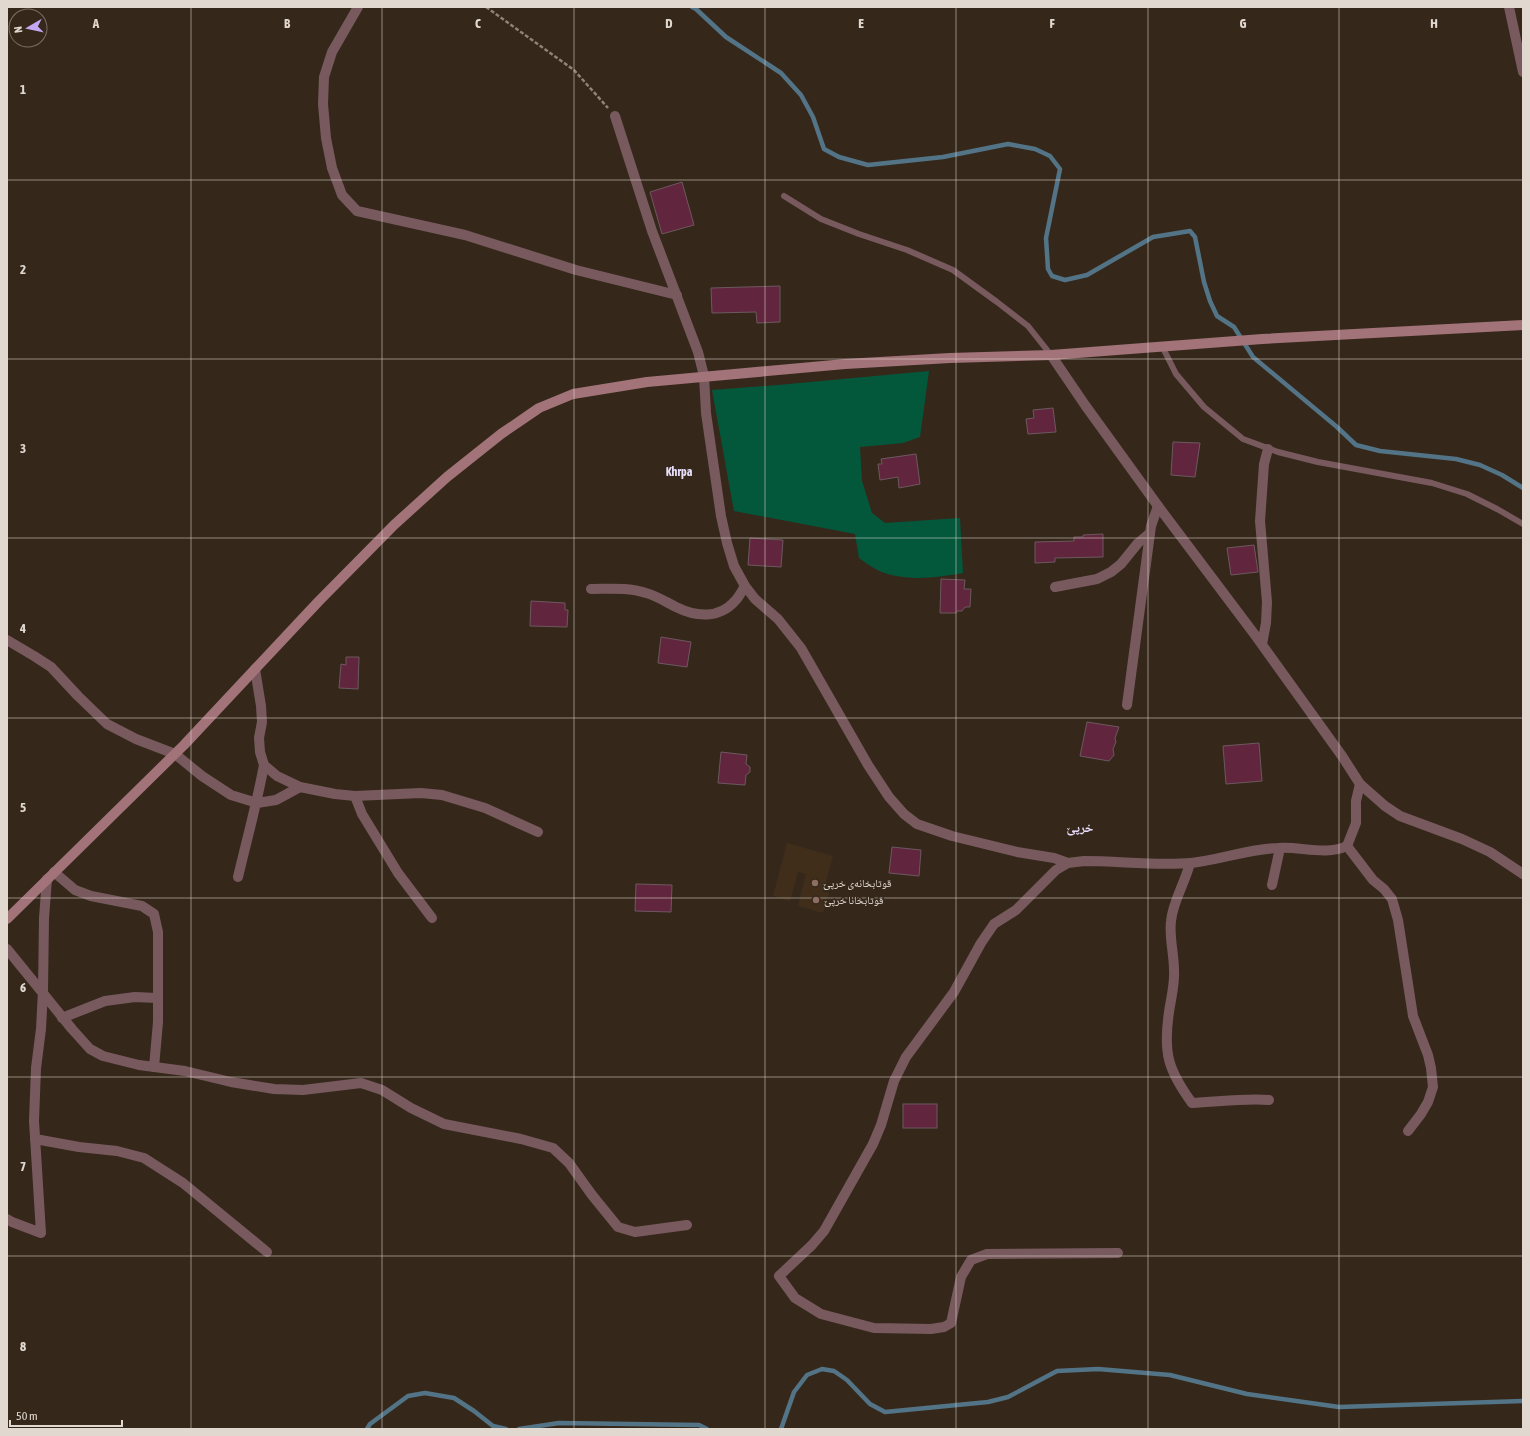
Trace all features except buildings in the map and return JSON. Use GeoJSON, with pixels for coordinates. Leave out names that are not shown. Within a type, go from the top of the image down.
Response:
{"type":"FeatureCollection","features":[{"type":"Feature","properties":{"kind":"street"},"geometry":{"type":"LineString","coordinates":[[358,7],[332,52],[324,77],[323,104],[326,138],[332,168],[342,195],[357,211],[465,235],[576,270],[676,295]]}},
{"type":"Feature","properties":{"kind":"street"},"geometry":{"type":"LineString","coordinates":[[1509,7],[1523,72]]}},
{"type":"Feature","properties":{"kind":"street"},"geometry":{"type":"LineString","coordinates":[[615,116],[650,224],[698,352],[704,376],[706,413],[721,516],[734,566],[745,586],[755,599],[778,619],[801,648],[868,765],[889,797],[904,814],[917,824],[952,836],[1017,852],[1054,858],[1068,863]]}},
{"type":"Feature","properties":{"kind":"street"},"geometry":{"type":"LineString","coordinates":[[7,918],[175,754],[334,585],[394,525],[447,477],[501,434],[539,408],[573,394],[647,382],[845,364],[950,358],[1051,355],[1226,341],[1523,325]]}},
{"type":"Feature","properties":{"kind":"street"},"geometry":{"type":"LineString","coordinates":[[1051,355],[1085,406],[1158,506],[1262,644],[1342,756],[1360,784],[1385,806],[1400,816],[1462,839],[1490,852],[1523,874]]}},
{"type":"Feature","properties":{"kind":"street"},"geometry":{"type":"LineString","coordinates":[[1262,644],[1266,623],[1267,602],[1260,521],[1264,464],[1268,449]]}},
{"type":"Feature","properties":{"kind":"street"},"geometry":{"type":"LineString","coordinates":[[1127,705],[1151,526],[1158,506]]}},
{"type":"Feature","properties":{"kind":"street"},"geometry":{"type":"LineString","coordinates":[[1055,587],[1096,579],[1111,572],[1121,564],[1138,543],[1150,533]]}},
{"type":"Feature","properties":{"kind":"street"},"geometry":{"type":"LineString","coordinates":[[591,589],[630,589],[651,595],[693,614],[704,615],[726,609],[736,601],[745,586]]}},
{"type":"Feature","properties":{"kind":"street"},"geometry":{"type":"LineString","coordinates":[[7,640],[51,667],[107,724],[136,739],[175,754],[202,776],[231,795],[257,803],[276,800],[300,787]]}},
{"type":"Feature","properties":{"kind":"street"},"geometry":{"type":"LineString","coordinates":[[238,877],[250,823],[257,803],[264,765],[260,752],[259,738],[262,722],[255,669]]}},
{"type":"Feature","properties":{"kind":"street"},"geometry":{"type":"LineString","coordinates":[[264,765],[277,776],[300,787],[335,794],[355,796],[421,794],[442,795],[485,808],[538,832]]}},
{"type":"Feature","properties":{"kind":"street"},"geometry":{"type":"LineString","coordinates":[[1118,1253],[987,1254],[971,1260],[962,1277],[951,1323],[944,1327],[931,1329],[874,1328],[821,1314],[795,1298],[778,1276],[812,1245],[824,1231],[873,1144],[881,1125],[894,1081],[906,1057],[954,992],[981,943],[994,924],[1016,910],[1056,870],[1068,863],[1084,861],[1155,864],[1190,863],[1226,858],[1262,849],[1280,848],[1312,851],[1341,849],[1347,846],[1356,823],[1356,800],[1360,784]]}},
{"type":"Feature","properties":{"kind":"street"},"geometry":{"type":"LineString","coordinates":[[355,796],[362,814],[398,873],[432,918]]}},
{"type":"Feature","properties":{"kind":"street"},"geometry":{"type":"LineString","coordinates":[[1347,846],[1373,880],[1384,888],[1392,899],[1398,920],[1413,1016],[1428,1055],[1431,1068],[1433,1087],[1428,1102],[1408,1131]]}},
{"type":"Feature","properties":{"kind":"street"},"geometry":{"type":"LineString","coordinates":[[1272,886],[1280,848]]}},
{"type":"Feature","properties":{"kind":"street"},"geometry":{"type":"LineString","coordinates":[[1190,863],[1186,878],[1175,903],[1171,921],[1174,976],[1166,1037],[1167,1054],[1172,1072],[1179,1086],[1192,1103],[1236,1099],[1269,1100]]}},
{"type":"Feature","properties":{"kind":"street"},"geometry":{"type":"LineString","coordinates":[[7,1219],[41,1233],[34,1121],[36,1068],[41,1029],[43,995],[44,918],[51,876]]}},
{"type":"Feature","properties":{"kind":"street"},"geometry":{"type":"LineString","coordinates":[[51,876],[75,890],[92,896],[142,906],[154,914],[158,932],[158,1022],[154,1067]]}},
{"type":"Feature","properties":{"kind":"street"},"geometry":{"type":"LineString","coordinates":[[7,949],[62,1018],[90,1049],[103,1056],[139,1065],[185,1071],[231,1082],[274,1089],[303,1090],[361,1083],[382,1090],[411,1108],[444,1124],[521,1139],[553,1148],[569,1163],[618,1227],[635,1232],[687,1225]]}},
{"type":"Feature","properties":{"kind":"street"},"geometry":{"type":"LineString","coordinates":[[62,1018],[105,1001],[135,997],[157,998]]}},
{"type":"Feature","properties":{"kind":"street"},"geometry":{"type":"LineString","coordinates":[[35,1139],[79,1147],[117,1151],[144,1158],[183,1183],[267,1252]]}},
{"type":"Feature","properties":{"kind":"lane"},"geometry":{"type":"LineString","coordinates":[[784,196],[821,219],[907,250],[953,270],[1028,326],[1051,355]]}},
{"type":"Feature","properties":{"kind":"lane"},"geometry":{"type":"LineString","coordinates":[[1162,346],[1176,374],[1204,406],[1243,439],[1268,449],[1318,462],[1432,483],[1467,494],[1523,524]]}},
{"type":"Feature","properties":{"kind":"path"},"geometry":{"type":"LineString","coordinates":[[486,7],[574,70],[615,116]]}},
{"type":"Feature","properties":{"kind":"shaded area","name":"قوتابخانەی خرپێ"},"geometry":{"type":"Polygon","coordinates":[[[787,843],[833,856],[823,892],[829,893],[823,913],[798,906],[806,874],[798,872],[790,901],[773,896],[787,843]]]}},
{"type":"Feature","properties":{"kind":"green space"},"geometry":{"type":"Polygon","coordinates":[[[929,371],[920,437],[903,443],[860,447],[862,481],[872,513],[885,523],[960,518],[963,573],[929,578],[893,575],[872,567],[859,558],[855,534],[734,511],[712,390],[929,371]]]}},
{"type":"Feature","properties":{"kind":"waterway"},"geometry":{"type":"LineString","coordinates":[[692,7],[726,37],[781,73],[801,95],[813,117],[824,149],[839,157],[868,165],[943,157],[1008,144],[1035,149],[1050,156],[1060,169],[1046,238],[1048,269],[1052,276],[1065,280],[1087,275],[1153,237],[1190,231],[1195,237],[1204,282],[1217,316],[1234,327],[1253,357],[1337,427],[1356,445],[1380,451],[1456,459],[1480,465],[1502,475],[1523,488]]}},
{"type":"Feature","properties":{"kind":"waterway"},"geometry":{"type":"LineString","coordinates":[[781,1429],[794,1392],[807,1375],[822,1369],[834,1371],[847,1380],[870,1404],[885,1412],[988,1402],[1008,1397],[1057,1371],[1098,1369],[1170,1375],[1247,1394],[1339,1407],[1523,1401]]}},
{"type":"Feature","properties":{"kind":"waterway"},"geometry":{"type":"LineString","coordinates":[[367,1429],[370,1424],[408,1396],[425,1393],[454,1398],[493,1426],[506,1429]]}},
{"type":"Feature","properties":{"kind":"waterway"},"geometry":{"type":"LineString","coordinates":[[519,1429],[559,1423],[699,1425],[707,1429]]}},
{"type":"Feature","properties":{"kind":"place","name":"قوتابخانەی خرپێ"},"geometry":{"type":"Point","coordinates":[815,883]}},
{"type":"Feature","properties":{"kind":"place","name":"قوتابخانا خرپێ"},"geometry":{"type":"Point","coordinates":[816,900]}},
{"type":"Feature","properties":{"kind":"district","name":"Khrpa"},"geometry":{"type":"Point","coordinates":[679,472]}},
{"type":"Feature","properties":{"kind":"district","name":"خرپێ"},"geometry":{"type":"Point","coordinates":[1080,827]}}]}
